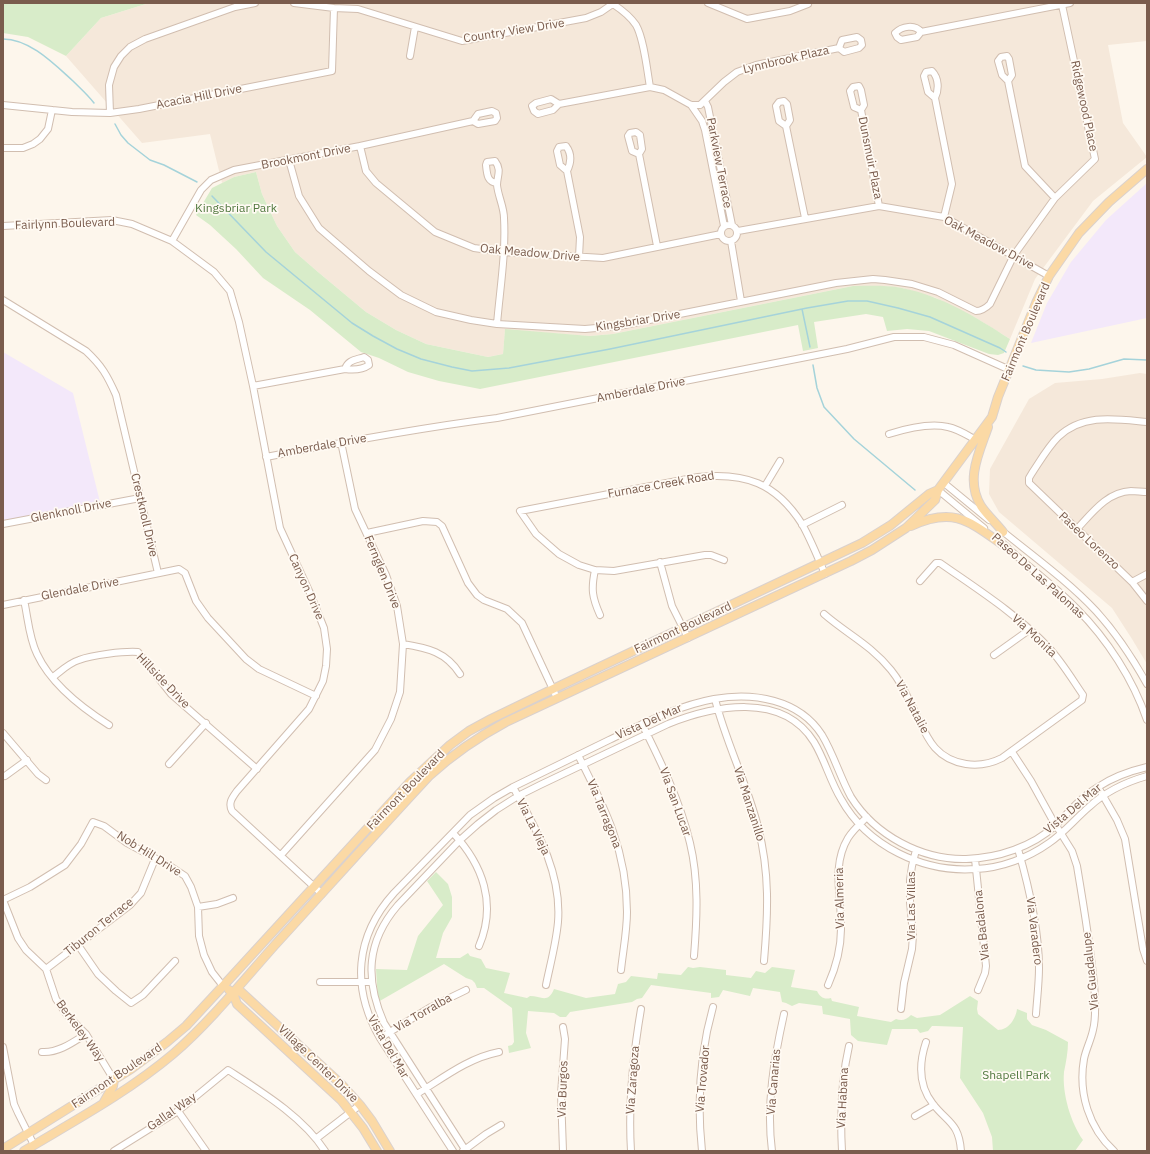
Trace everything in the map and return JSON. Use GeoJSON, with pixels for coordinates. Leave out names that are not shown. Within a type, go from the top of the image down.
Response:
{"type":"FeatureCollection","features":[{"type":"Feature","properties":{"kind":"main road","name":"Fairmont Boulevard"},"geometry":{"type":"LineString","coordinates":[[24,1151],[149,1073],[174,1053],[233,992],[429,776],[450,758],[482,735],[557,698],[825,574],[872,550],[906,528],[935,500],[941,486],[992,417],[1036,303],[1049,276],[1079,233],[1109,202],[1147,169]]}},
{"type":"Feature","properties":{"kind":"main road"},"geometry":{"type":"LineString","coordinates":[[992,417],[976,460],[973,485],[982,507],[1003,532]]}},
{"type":"Feature","properties":{"kind":"main road","name":"Fairmont Boulevard"},"geometry":{"type":"LineString","coordinates":[[3,1149],[131,1069],[186,1026],[410,782],[450,745],[469,731],[553,688],[862,543],[904,516],[941,486]]}},
{"type":"Feature","properties":{"kind":"main road"},"geometry":{"type":"LineString","coordinates":[[906,528],[933,517],[953,517],[964,520],[980,529],[1006,547]]}},
{"type":"Feature","properties":{"kind":"main road","name":"Village Center Drive"},"geometry":{"type":"LineString","coordinates":[[224,986],[233,992],[237,1004],[341,1100],[351,1112],[377,1151]]}},
{"type":"Feature","properties":{"kind":"main road","name":"Village Center Drive"},"geometry":{"type":"LineString","coordinates":[[233,992],[240,991],[329,1072],[360,1105],[378,1130],[390,1151]]}},
{"type":"Feature","properties":{"kind":"main road"},"geometry":{"type":"LineString","coordinates":[[104,1102],[113,1086],[114,1080]]}},
{"type":"Feature","properties":{"kind":"street"},"geometry":{"type":"LineString","coordinates":[[110,113],[109,85],[114,67],[121,56],[130,47],[145,39],[234,5],[255,3]]}},
{"type":"Feature","properties":{"kind":"street","name":"Country View Drive"},"geometry":{"type":"LineString","coordinates":[[294,3],[334,8],[358,9],[462,41],[586,18],[601,12],[614,3]]}},
{"type":"Feature","properties":{"kind":"street"},"geometry":{"type":"LineString","coordinates":[[614,3],[628,15],[636,26],[641,40],[650,87]]}},
{"type":"Feature","properties":{"kind":"street"},"geometry":{"type":"LineString","coordinates":[[708,3],[747,19],[790,11],[808,4]]}},
{"type":"Feature","properties":{"kind":"street"},"geometry":{"type":"LineString","coordinates":[[921,32],[1070,3]]}},
{"type":"Feature","properties":{"kind":"street","name":"Ridgewood Place"},"geometry":{"type":"LineString","coordinates":[[980,311],[990,304],[1014,255],[1055,198],[1095,159],[1062,5]]}},
{"type":"Feature","properties":{"kind":"street","name":"Acacia Hill Drive"},"geometry":{"type":"LineString","coordinates":[[3,105],[72,112],[110,113],[139,109],[332,71],[334,8]]}},
{"type":"Feature","properties":{"kind":"street"},"geometry":{"type":"LineString","coordinates":[[410,56],[415,27]]}},
{"type":"Feature","properties":{"kind":"street","name":"Lynnbrook Plaza"},"geometry":{"type":"LineString","coordinates":[[691,105],[700,104],[705,101],[724,82],[737,72],[756,65],[839,48]]}},
{"type":"Feature","properties":{"kind":"street"},"geometry":{"type":"LineString","coordinates":[[1008,80],[1025,166],[1055,198]]}},
{"type":"Feature","properties":{"kind":"street"},"geometry":{"type":"LineString","coordinates":[[559,104],[650,87],[664,90],[691,105]]}},
{"type":"Feature","properties":{"kind":"street"},"geometry":{"type":"LineString","coordinates":[[935,98],[952,184],[944,217]]}},
{"type":"Feature","properties":{"kind":"street","name":"Parkview Terrace"},"geometry":{"type":"LineString","coordinates":[[705,101],[708,108],[716,186],[724,226]]}},
{"type":"Feature","properties":{"kind":"street","name":"Parkview Terrace"},"geometry":{"type":"LineString","coordinates":[[691,105],[702,121],[711,145],[723,185],[732,225]]}},
{"type":"Feature","properties":{"kind":"street"},"geometry":{"type":"LineString","coordinates":[[3,148],[23,148],[40,139],[48,129],[52,110]]}},
{"type":"Feature","properties":{"kind":"street","name":"Dunsmuir Plaza"},"geometry":{"type":"LineString","coordinates":[[861,110],[879,206]]}},
{"type":"Feature","properties":{"kind":"street","name":"Brookmont Drive"},"geometry":{"type":"LineString","coordinates":[[172,241],[201,190],[211,180],[234,170],[360,146],[473,121]]}},
{"type":"Feature","properties":{"kind":"street"},"geometry":{"type":"LineString","coordinates":[[786,126],[805,218]]}},
{"type":"Feature","properties":{"kind":"street","name":"Oak Meadow Drive"},"geometry":{"type":"LineString","coordinates":[[360,146],[366,171],[376,183],[435,232],[474,248],[503,252],[603,258],[721,234]]}},
{"type":"Feature","properties":{"kind":"street"},"geometry":{"type":"LineString","coordinates":[[639,154],[657,246]]}},
{"type":"Feature","properties":{"kind":"street","name":"Kingsbriar Drive"},"geometry":{"type":"LineString","coordinates":[[289,160],[299,196],[319,228],[369,271],[401,295],[436,312],[471,320],[497,324],[592,328],[640,322],[836,283],[886,280],[912,284],[938,292],[976,311],[980,311]]}},
{"type":"Feature","properties":{"kind":"street"},"geometry":{"type":"LineString","coordinates":[[567,171],[580,237],[580,257]]}},
{"type":"Feature","properties":{"kind":"street"},"geometry":{"type":"LineString","coordinates":[[497,183],[504,217],[503,252],[497,324]]}},
{"type":"Feature","properties":{"kind":"street"},"geometry":{"type":"LineString","coordinates":[[716,186],[723,185]]}},
{"type":"Feature","properties":{"kind":"street","name":"Oak Meadow Drive"},"geometry":{"type":"LineString","coordinates":[[738,231],[879,206],[944,217],[1049,276]]}},
{"type":"Feature","properties":{"kind":"street","name":"Fairlynn Boulevard"},"geometry":{"type":"LineString","coordinates":[[3,226],[112,220],[132,224],[172,241]]}},
{"type":"Feature","properties":{"kind":"street"},"geometry":{"type":"LineString","coordinates":[[732,225],[738,231],[736,238],[731,241],[725,240],[721,234],[721,230],[724,226],[732,225]]}},
{"type":"Feature","properties":{"kind":"street","name":"Canyon Drive"},"geometry":{"type":"LineString","coordinates":[[172,241],[214,272],[230,291],[239,322],[253,386],[280,528],[310,593],[324,628],[327,649],[323,681],[309,709],[237,790],[231,799],[230,806],[232,811],[322,894]]}},
{"type":"Feature","properties":{"kind":"street"},"geometry":{"type":"LineString","coordinates":[[731,241],[742,301]]}},
{"type":"Feature","properties":{"kind":"street","name":"Crestknoll Drive"},"geometry":{"type":"LineString","coordinates":[[3,300],[86,352],[98,362],[108,377],[116,395],[158,573],[179,569],[184,573],[196,601],[208,618],[246,659],[259,669],[316,696]]}},
{"type":"Feature","properties":{"kind":"street","name":"Amberdale Drive"},"geometry":{"type":"LineString","coordinates":[[266,456],[341,442],[497,418],[847,349],[894,337],[924,338],[954,346],[1010,370]]}},
{"type":"Feature","properties":{"kind":"street"},"geometry":{"type":"LineString","coordinates":[[253,386],[345,369]]}},
{"type":"Feature","properties":{"kind":"street","name":"Paseo Lorenzo"},"geometry":{"type":"LineString","coordinates":[[1147,422],[1102,419],[1078,424],[1058,438],[1032,473],[1028,483],[1132,582],[1147,601]]}},
{"type":"Feature","properties":{"kind":"street"},"geometry":{"type":"LineString","coordinates":[[889,434],[934,426],[946,426],[976,440]]}},
{"type":"Feature","properties":{"kind":"street","name":"Fernglen Drive"},"geometry":{"type":"LineString","coordinates":[[281,855],[375,750],[391,719],[400,692],[403,644],[398,606],[386,575],[355,509],[341,442]]}},
{"type":"Feature","properties":{"kind":"street"},"geometry":{"type":"LineString","coordinates":[[765,486],[780,461]]}},
{"type":"Feature","properties":{"kind":"street","name":"Furnace Creek Road"},"geometry":{"type":"LineString","coordinates":[[595,570],[579,565],[559,554],[536,534],[520,511],[698,477],[718,475],[738,477],[765,486],[777,495],[791,509],[802,525],[825,574]]}},
{"type":"Feature","properties":{"kind":"street","name":"Paseo De Las Palomas"},"geometry":{"type":"LineString","coordinates":[[941,486],[1003,532],[1069,586],[1096,611],[1121,642],[1147,684]]}},
{"type":"Feature","properties":{"kind":"street","name":"Paseo De Las Palomas"},"geometry":{"type":"LineString","coordinates":[[941,486],[1006,547],[1078,609],[1102,637],[1130,681],[1147,718]]}},
{"type":"Feature","properties":{"kind":"street"},"geometry":{"type":"LineString","coordinates":[[1076,530],[1104,500],[1120,493],[1130,491],[1147,492]]}},
{"type":"Feature","properties":{"kind":"street","name":"Glenknoll Drive"},"geometry":{"type":"LineString","coordinates":[[3,524],[140,498]]}},
{"type":"Feature","properties":{"kind":"street"},"geometry":{"type":"LineString","coordinates":[[802,525],[842,505]]}},
{"type":"Feature","properties":{"kind":"street"},"geometry":{"type":"LineString","coordinates":[[367,533],[423,521],[437,522],[442,526],[468,583],[477,595],[484,600],[507,609],[522,623],[557,698]]}},
{"type":"Feature","properties":{"kind":"street"},"geometry":{"type":"LineString","coordinates":[[600,615],[592,595],[595,570],[614,571],[705,555],[716,556],[724,560]]}},
{"type":"Feature","properties":{"kind":"street"},"geometry":{"type":"LineString","coordinates":[[660,562],[672,606],[688,638]]}},
{"type":"Feature","properties":{"kind":"street","name":"Via Monita"},"geometry":{"type":"LineString","coordinates":[[920,581],[936,563],[940,563],[990,598],[1048,647],[1057,657],[1083,695],[1082,700],[1012,752]]}},
{"type":"Feature","properties":{"kind":"street","name":"Glendale Drive"},"geometry":{"type":"LineString","coordinates":[[3,605],[158,573]]}},
{"type":"Feature","properties":{"kind":"street"},"geometry":{"type":"LineString","coordinates":[[1132,582],[1147,574]]}},
{"type":"Feature","properties":{"kind":"street"},"geometry":{"type":"LineString","coordinates":[[24,600],[30,631],[37,654],[53,677],[72,698],[94,716],[109,725]]}},
{"type":"Feature","properties":{"kind":"street","name":"Via Natalie"},"geometry":{"type":"LineString","coordinates":[[824,614],[833,622],[867,645],[891,670],[911,702],[924,732],[939,752],[950,759],[961,763],[980,765],[999,760],[1012,752]]}},
{"type":"Feature","properties":{"kind":"street"},"geometry":{"type":"LineString","coordinates":[[994,655],[1029,630]]}},
{"type":"Feature","properties":{"kind":"street"},"geometry":{"type":"LineString","coordinates":[[403,644],[424,647],[440,653],[454,665],[460,674]]}},
{"type":"Feature","properties":{"kind":"street","name":"Hillside Drive"},"geometry":{"type":"LineString","coordinates":[[53,677],[67,666],[78,660],[115,653],[138,652],[172,694],[257,768]]}},
{"type":"Feature","properties":{"kind":"street","name":"Vista Del Mar"},"geometry":{"type":"LineString","coordinates":[[452,1151],[380,1038],[366,1009],[361,982],[365,943],[369,931],[380,910],[394,893],[470,816],[485,804],[513,787],[642,724],[681,707],[715,699],[747,697],[763,698],[778,701],[805,716],[821,734],[847,788],[867,817],[878,827],[916,850],[946,857],[975,858],[999,855],[1018,849],[1042,836],[1080,800],[1098,787],[1121,775],[1147,767]]}},
{"type":"Feature","properties":{"kind":"street","name":"Via Manzanillo"},"geometry":{"type":"LineString","coordinates":[[715,699],[728,742],[755,816],[764,856],[767,875],[768,919],[764,961]]}},
{"type":"Feature","properties":{"kind":"street","name":"Vista Del Mar"},"geometry":{"type":"LineString","coordinates":[[464,1150],[389,1033],[378,1011],[372,992],[371,970],[378,935],[390,914],[460,840],[486,817],[518,796],[647,734],[688,717],[718,709],[761,709],[785,716],[799,725],[813,741],[841,800],[860,824],[883,845],[913,860],[940,868],[961,870],[1004,864],[1048,844],[1062,833],[1089,806],[1103,796],[1125,784],[1147,776]]}},
{"type":"Feature","properties":{"kind":"street"},"geometry":{"type":"LineString","coordinates":[[169,764],[206,723]]}},
{"type":"Feature","properties":{"kind":"street","name":"Via San Lucar"},"geometry":{"type":"LineString","coordinates":[[642,724],[677,801],[690,844],[696,885],[696,928],[694,956]]}},
{"type":"Feature","properties":{"kind":"street"},"geometry":{"type":"LineString","coordinates":[[3,733],[38,774],[46,780]]}},
{"type":"Feature","properties":{"kind":"street","name":"Via Guadalupe"},"geometry":{"type":"LineString","coordinates":[[1012,752],[1062,833],[1072,851],[1077,866],[1094,981],[1095,1022],[1084,1060],[1082,1079],[1083,1094],[1098,1134],[1114,1151]]}},
{"type":"Feature","properties":{"kind":"street","name":"Via Tarragona"},"geometry":{"type":"LineString","coordinates":[[578,755],[616,837],[625,875],[627,912],[621,970]]}},
{"type":"Feature","properties":{"kind":"street"},"geometry":{"type":"LineString","coordinates":[[5,776],[26,760]]}},
{"type":"Feature","properties":{"kind":"street","name":"Via La Vieja"},"geometry":{"type":"LineString","coordinates":[[513,787],[545,848],[555,885],[558,920],[555,945],[546,985]]}},
{"type":"Feature","properties":{"kind":"street"},"geometry":{"type":"LineString","coordinates":[[1098,787],[1117,820],[1125,839],[1143,949],[1147,961]]}},
{"type":"Feature","properties":{"kind":"street","name":"Via Almeria"},"geometry":{"type":"LineString","coordinates":[[828,985],[834,972],[840,942],[841,913],[838,879],[841,856],[848,838],[867,817]]}},
{"type":"Feature","properties":{"kind":"street","name":"Nob Hill Drive"},"geometry":{"type":"LineString","coordinates":[[3,900],[65,865],[81,844],[93,822],[104,826],[127,843],[185,876],[191,887],[198,907],[198,936],[204,955],[212,972],[224,986]]}},
{"type":"Feature","properties":{"kind":"street"},"geometry":{"type":"LineString","coordinates":[[452,833],[460,840],[474,860],[486,893],[487,918],[479,946]]}},
{"type":"Feature","properties":{"kind":"street","name":"Via Varadero"},"geometry":{"type":"LineString","coordinates":[[1018,849],[1029,892],[1037,942],[1039,967],[1036,1014]]}},
{"type":"Feature","properties":{"kind":"street","name":"Via Las Villas"},"geometry":{"type":"LineString","coordinates":[[901,1009],[904,983],[913,942],[910,891],[913,860],[916,850]]}},
{"type":"Feature","properties":{"kind":"street","name":"Via Badalona"},"geometry":{"type":"LineString","coordinates":[[975,858],[986,966],[985,973],[978,990]]}},
{"type":"Feature","properties":{"kind":"street","name":"Tiburon Terrace"},"geometry":{"type":"LineString","coordinates":[[46,969],[130,905],[141,893],[156,859]]}},
{"type":"Feature","properties":{"kind":"street"},"geometry":{"type":"LineString","coordinates":[[198,907],[216,904],[233,898]]}},
{"type":"Feature","properties":{"kind":"street","name":"Berkeley Way"},"geometry":{"type":"LineString","coordinates":[[3,900],[18,938],[26,950],[46,969],[56,999],[67,1015],[86,1034],[114,1080]]}},
{"type":"Feature","properties":{"kind":"street"},"geometry":{"type":"LineString","coordinates":[[78,945],[98,974],[131,1003],[142,995],[175,960]]}},
{"type":"Feature","properties":{"kind":"street"},"geometry":{"type":"LineString","coordinates":[[320,982],[371,982]]}},
{"type":"Feature","properties":{"kind":"street","name":"Via Torralba"},"geometry":{"type":"LineString","coordinates":[[380,1038],[431,1007],[466,990]]}},
{"type":"Feature","properties":{"kind":"street","name":"Via Trovador"},"geometry":{"type":"LineString","coordinates":[[702,1151],[699,1112],[701,1081],[713,1007]]}},
{"type":"Feature","properties":{"kind":"street","name":"Via Zaragoza"},"geometry":{"type":"LineString","coordinates":[[631,1151],[631,1089],[641,1009]]}},
{"type":"Feature","properties":{"kind":"street","name":"Via Canarias"},"geometry":{"type":"LineString","coordinates":[[772,1151],[770,1111],[772,1081],[777,1044],[784,1014]]}},
{"type":"Feature","properties":{"kind":"street","name":"Via Burgos"},"geometry":{"type":"LineString","coordinates":[[563,1027],[565,1039],[561,1112],[563,1151]]}},
{"type":"Feature","properties":{"kind":"street"},"geometry":{"type":"LineString","coordinates":[[42,1052],[51,1052],[67,1046],[86,1034]]}},
{"type":"Feature","properties":{"kind":"street"},"geometry":{"type":"LineString","coordinates":[[926,1042],[920,1070],[925,1090],[934,1104],[954,1127],[958,1136],[961,1151]]}},
{"type":"Feature","properties":{"kind":"street","name":"Via Habana"},"geometry":{"type":"LineString","coordinates":[[842,1151],[841,1094],[849,1046]]}},
{"type":"Feature","properties":{"kind":"street"},"geometry":{"type":"LineString","coordinates":[[3,1048],[6,1081],[18,1113],[34,1145]]}},
{"type":"Feature","properties":{"kind":"street"},"geometry":{"type":"LineString","coordinates":[[417,1094],[472,1060],[499,1052]]}},
{"type":"Feature","properties":{"kind":"street","name":"Gallal Way"},"geometry":{"type":"LineString","coordinates":[[114,1151],[178,1111],[228,1070],[280,1105],[317,1138]]}},
{"type":"Feature","properties":{"kind":"street"},"geometry":{"type":"LineString","coordinates":[[915,1116],[934,1104]]}},
{"type":"Feature","properties":{"kind":"street"},"geometry":{"type":"LineString","coordinates":[[325,1151],[317,1138],[360,1105]]}},
{"type":"Feature","properties":{"kind":"street"},"geometry":{"type":"LineString","coordinates":[[178,1111],[206,1151]]}},
{"type":"Feature","properties":{"kind":"street"},"geometry":{"type":"LineString","coordinates":[[464,1150],[501,1125]]}},
{"type":"Feature","properties":{"kind":"shaded area"},"geometry":{"type":"Polygon","coordinates":[[[149,3],[1147,3],[1147,41],[1108,45],[1123,123],[1147,157],[1093,201],[1035,279],[1010,339],[976,318],[936,298],[902,288],[853,286],[613,334],[590,336],[505,330],[503,354],[488,357],[426,344],[396,330],[366,312],[295,252],[277,226],[262,194],[256,172],[234,177],[222,183],[210,134],[142,143],[66,56],[101,18],[149,3]]]}},
{"type":"Feature","properties":{"kind":"shaded area"},"geometry":{"type":"Polygon","coordinates":[[[1147,183],[1147,318],[1031,343],[1047,303],[1071,262],[1106,220],[1147,183]]]}},
{"type":"Feature","properties":{"kind":"shaded area"},"geometry":{"type":"Polygon","coordinates":[[[3,352],[73,393],[101,506],[3,524],[3,352]]]}},
{"type":"Feature","properties":{"kind":"shaded area"},"geometry":{"type":"Polygon","coordinates":[[[1140,373],[1147,374],[1147,664],[1112,608],[999,512],[989,494],[990,469],[1029,399],[1055,383],[1102,379],[1140,373]]]}},
{"type":"Feature","properties":{"kind":"green space"},"geometry":{"type":"Polygon","coordinates":[[[3,3],[149,3],[101,18],[66,56],[28,37],[3,33],[3,3]]]}},
{"type":"Feature","properties":{"kind":"green space","name":"Kingsbriar Park"},"geometry":{"type":"Polygon","coordinates":[[[256,172],[262,194],[277,226],[295,252],[366,312],[396,330],[426,344],[488,357],[503,354],[505,329],[590,336],[613,334],[853,286],[884,286],[902,288],[931,296],[971,315],[1010,339],[1004,353],[998,355],[989,354],[929,331],[907,329],[887,331],[883,317],[866,314],[814,322],[818,348],[803,351],[798,325],[480,389],[439,381],[408,372],[379,358],[361,352],[310,310],[263,278],[236,249],[210,225],[196,215],[212,188],[234,177],[256,172]]]}},
{"type":"Feature","properties":{"kind":"green space","name":"Shapell Park"},"geometry":{"type":"Polygon","coordinates":[[[436,872],[448,884],[452,897],[452,917],[443,933],[436,958],[460,958],[468,953],[470,956],[481,959],[486,968],[510,973],[504,993],[527,998],[530,996],[547,998],[552,994],[554,989],[586,998],[615,994],[618,984],[626,982],[631,976],[657,979],[658,973],[681,975],[688,967],[700,967],[726,970],[726,975],[751,978],[756,971],[765,973],[772,967],[795,970],[791,987],[817,991],[824,998],[831,998],[832,1001],[859,1007],[857,1016],[891,1022],[896,1019],[904,1020],[911,1015],[917,1018],[940,1015],[970,996],[978,1001],[978,1014],[998,1030],[1009,1026],[1017,1009],[1027,1013],[1027,1019],[1032,1025],[1046,1030],[1068,1042],[1064,1072],[1064,1090],[1071,1117],[1083,1140],[1075,1151],[993,1151],[992,1137],[983,1113],[960,1078],[963,1027],[932,1026],[928,1031],[920,1033],[917,1029],[892,1029],[887,1045],[858,1041],[851,1035],[850,1019],[823,1014],[822,1006],[799,1003],[792,1006],[782,1002],[780,992],[753,988],[750,996],[723,990],[719,997],[711,998],[711,993],[651,985],[642,998],[632,1002],[570,1012],[566,1017],[560,1017],[554,1013],[528,1011],[526,1033],[531,1048],[509,1053],[508,1046],[512,1045],[514,1042],[512,1008],[484,988],[477,988],[472,980],[466,978],[444,964],[378,1002],[376,969],[407,970],[418,936],[443,905],[427,881],[436,872]]]}},
{"type":"Feature","properties":{"kind":"waterway"},"geometry":{"type":"LineString","coordinates":[[3,39],[23,43],[41,54],[58,67],[87,94],[94,103]]}},
{"type":"Feature","properties":{"kind":"waterway"},"geometry":{"type":"LineString","coordinates":[[115,124],[121,135],[128,143],[150,160],[164,165],[197,182]]}},
{"type":"Feature","properties":{"kind":"waterway"},"geometry":{"type":"LineString","coordinates":[[212,196],[266,252],[352,323],[397,349],[421,359],[472,371],[509,368],[848,301],[867,301],[930,317],[1006,352]]}},
{"type":"Feature","properties":{"kind":"waterway"},"geometry":{"type":"LineString","coordinates":[[802,309],[810,347]]}},
{"type":"Feature","properties":{"kind":"waterway"},"geometry":{"type":"LineString","coordinates":[[1023,366],[1036,370],[1069,372],[1089,369],[1124,359],[1147,360]]}},
{"type":"Feature","properties":{"kind":"waterway"},"geometry":{"type":"LineString","coordinates":[[813,365],[817,388],[824,407],[854,439],[915,490]]}}]}
